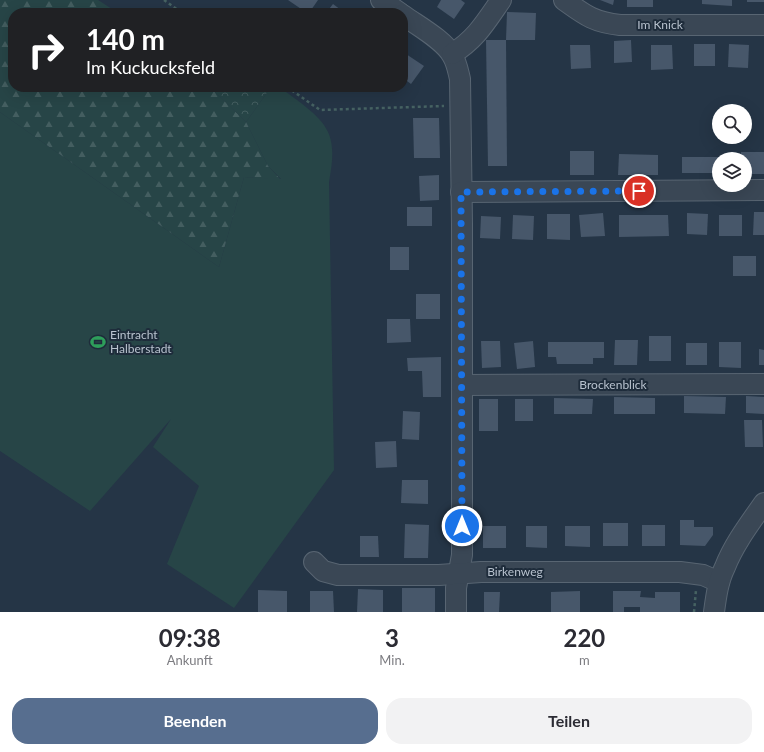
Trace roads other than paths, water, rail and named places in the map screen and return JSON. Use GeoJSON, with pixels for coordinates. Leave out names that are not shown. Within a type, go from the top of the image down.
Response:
{"type":"FeatureCollection","features":[{"type":"Feature","properties":{"kind":"street"},"geometry":{"type":"LineString","coordinates":[[381,0],[393,8]]}},
{"type":"Feature","properties":{"kind":"street"},"geometry":{"type":"LineString","coordinates":[[452,54],[476,35],[501,0]]}},
{"type":"Feature","properties":{"kind":"street","name":"Im Knick"},"geometry":{"type":"LineString","coordinates":[[564,0],[586,16],[603,23],[620,25],[764,25]]}},
{"type":"Feature","properties":{"kind":"street"},"geometry":{"type":"LineString","coordinates":[[408,19],[440,41],[452,54],[457,66],[460,80],[462,554],[456,588],[456,612]]}},
{"type":"Feature","properties":{"kind":"street"},"geometry":{"type":"LineString","coordinates":[[461,192],[764,190]]}},
{"type":"Feature","properties":{"kind":"street","name":"Brockenblick"},"geometry":{"type":"LineString","coordinates":[[462,385],[764,384]]}},
{"type":"Feature","properties":{"kind":"street"},"geometry":{"type":"LineString","coordinates":[[714,612],[719,582],[725,566],[764,503]]}},
{"type":"Feature","properties":{"kind":"street","name":"Birkenweg"},"geometry":{"type":"LineString","coordinates":[[314,562],[323,571],[338,575],[438,575],[481,572],[680,572],[702,575],[719,582]]}},
{"type":"Feature","properties":{"kind":"place","name":"Eintracht Halberstadt"},"geometry":{"type":"Point","coordinates":[98,342]}}]}
